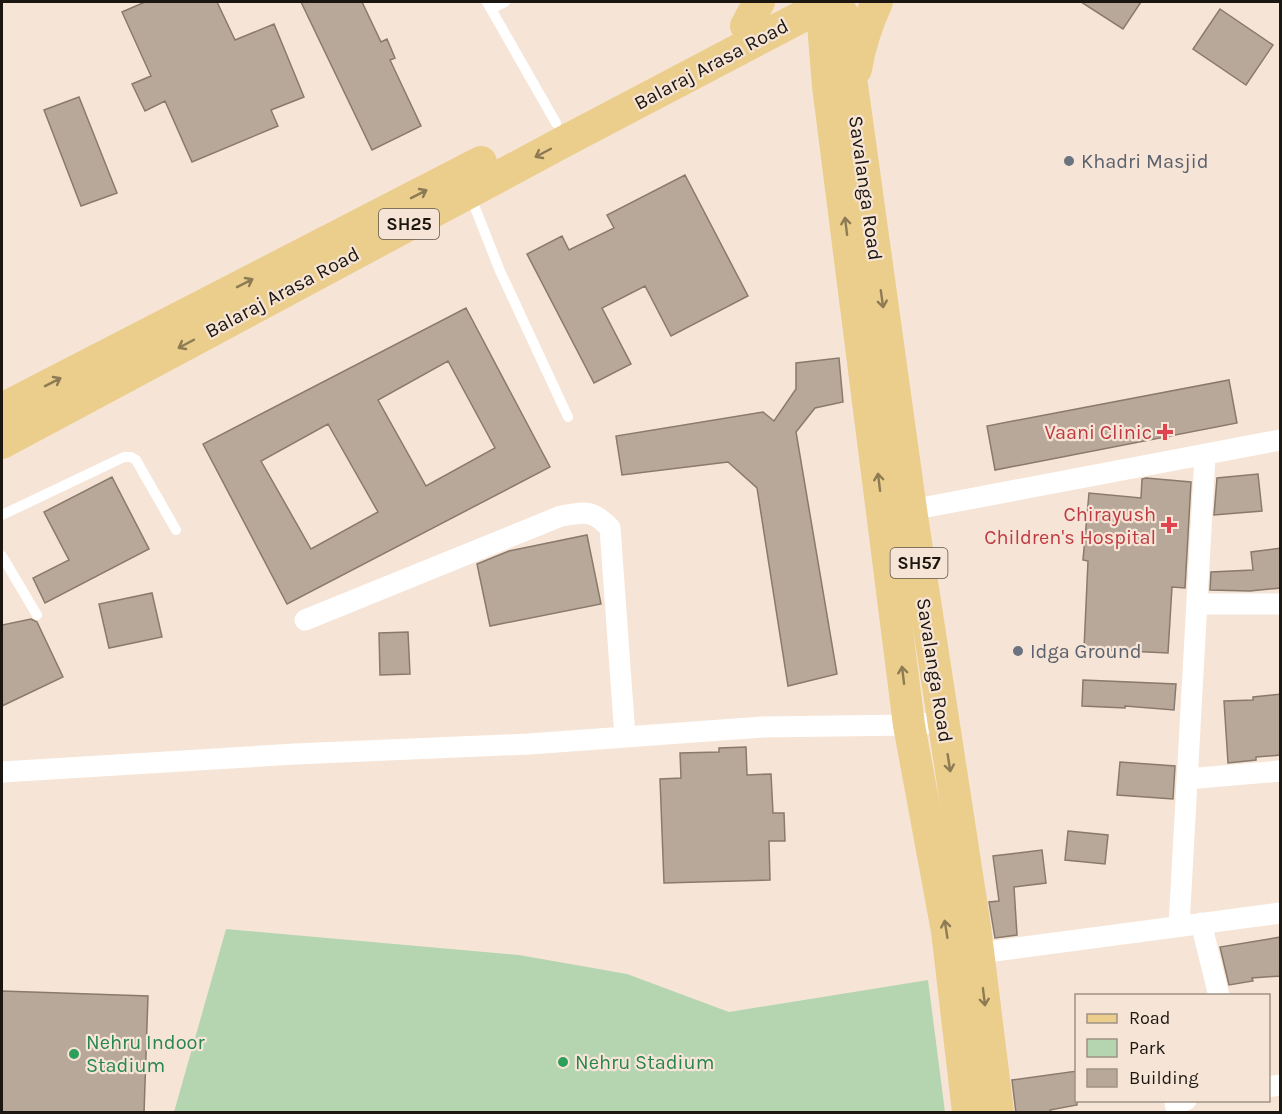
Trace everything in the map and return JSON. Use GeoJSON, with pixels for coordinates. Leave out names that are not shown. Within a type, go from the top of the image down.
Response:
{"type":"FeatureCollection","features":[{"type":"Feature","properties":{"kind":"main road"},"geometry":{"type":"LineString","coordinates":[[853,92],[859,49],[877,2]]}},
{"type":"Feature","properties":{"kind":"main road","name":"Savalanga Road"},"geometry":{"type":"LineString","coordinates":[[823,6],[853,92],[911,510],[979,953],[998,1113]]}},
{"type":"Feature","properties":{"kind":"main road","name":"Savalanga Road"},"geometry":{"type":"LineString","coordinates":[[823,6],[828,86],[909,725],[947,931],[968,1113]]}},
{"type":"Feature","properties":{"kind":"main road","name":"Balaraj Arasa Road"},"geometry":{"type":"LineString","coordinates":[[2,409],[556,123],[753,14],[823,6]]}},
{"type":"Feature","properties":{"kind":"main road","name":"Balaraj Arasa Road"},"geometry":{"type":"LineString","coordinates":[[2,442],[823,6]]}},
{"type":"Feature","properties":{"kind":"street"},"geometry":{"type":"LineString","coordinates":[[911,510],[1281,440]]}},
{"type":"Feature","properties":{"kind":"street"},"geometry":{"type":"LineString","coordinates":[[1179,926],[1205,456]]}},
{"type":"Feature","properties":{"kind":"street"},"geometry":{"type":"LineString","coordinates":[[305,620],[561,516],[582,512],[599,516],[610,528],[625,737]]}},
{"type":"Feature","properties":{"kind":"street"},"geometry":{"type":"LineString","coordinates":[[1197,604],[1281,604]]}},
{"type":"Feature","properties":{"kind":"street"},"geometry":{"type":"LineString","coordinates":[[2,772],[295,754],[529,744],[763,727],[909,725],[943,722]]}},
{"type":"Feature","properties":{"kind":"street"},"geometry":{"type":"LineString","coordinates":[[1187,779],[1281,771]]}},
{"type":"Feature","properties":{"kind":"street"},"geometry":{"type":"LineString","coordinates":[[979,953],[1281,913]]}},
{"type":"Feature","properties":{"kind":"street"},"geometry":{"type":"LineString","coordinates":[[1201,923],[1219,994]]}},
{"type":"Feature","properties":{"kind":"lane"},"geometry":{"type":"LineString","coordinates":[[505,2],[489,5],[556,123]]}},
{"type":"Feature","properties":{"kind":"lane"},"geometry":{"type":"LineString","coordinates":[[469,192],[500,271],[568,417]]}},
{"type":"Feature","properties":{"kind":"lane"},"geometry":{"type":"LineString","coordinates":[[2,515],[124,457],[131,457],[136,460],[176,530]]}},
{"type":"Feature","properties":{"kind":"lane"},"geometry":{"type":"LineString","coordinates":[[2,556],[37,615]]}},
{"type":"Feature","properties":{"kind":"green space","name":"Nehru Stadium"},"geometry":{"type":"Polygon","coordinates":[[[226,929],[519,955],[627,974],[729,1012],[928,980],[945,1112],[174,1112],[226,929]]]}},
{"type":"Feature","properties":{"kind":"building"},"geometry":{"type":"Polygon","coordinates":[[[145,2],[217,2],[235,40],[274,24],[304,97],[271,110],[278,126],[192,162],[165,101],[145,111],[132,84],[151,76],[122,12],[145,2]]]}},
{"type":"Feature","properties":{"kind":"building"},"geometry":{"type":"Polygon","coordinates":[[[301,2],[362,2],[381,42],[387,39],[395,58],[390,60],[421,126],[372,150],[301,2]]]}},
{"type":"Feature","properties":{"kind":"building"},"geometry":{"type":"Polygon","coordinates":[[[1081,2],[1141,2],[1123,29],[1081,2]]]}},
{"type":"Feature","properties":{"kind":"building"},"geometry":{"type":"Polygon","coordinates":[[[1220,9],[1273,45],[1246,85],[1193,49],[1220,9]]]}},
{"type":"Feature","properties":{"kind":"building"},"geometry":{"type":"Polygon","coordinates":[[[79,97],[117,193],[81,206],[44,110],[79,97]]]}},
{"type":"Feature","properties":{"kind":"building"},"geometry":{"type":"Polygon","coordinates":[[[685,175],[748,296],[671,336],[645,286],[602,308],[631,364],[594,383],[527,254],[562,236],[569,250],[614,228],[607,215],[685,175]]]}},
{"type":"Feature","properties":{"kind":"building"},"geometry":{"type":"Polygon","coordinates":[[[466,308],[550,467],[287,604],[203,444],[466,308]],[[448,361],[378,400],[426,486],[495,448],[448,361]],[[328,424],[261,461],[311,549],[378,512],[328,424]]]}},
{"type":"Feature","properties":{"kind":"building"},"geometry":{"type":"Polygon","coordinates":[[[839,358],[843,402],[815,408],[796,432],[837,674],[788,686],[757,488],[728,462],[622,475],[616,436],[763,412],[774,421],[796,389],[796,363],[839,358]]]}},
{"type":"Feature","properties":{"kind":"building"},"geometry":{"type":"Polygon","coordinates":[[[1229,380],[1237,423],[995,470],[987,426],[1229,380]]]}},
{"type":"Feature","properties":{"kind":"building"},"geometry":{"type":"Polygon","coordinates":[[[1258,474],[1262,511],[1214,515],[1217,478],[1258,474]]]}},
{"type":"Feature","properties":{"kind":"building"},"geometry":{"type":"Polygon","coordinates":[[[112,477],[149,549],[45,603],[33,578],[69,560],[44,512],[112,477]]]}},
{"type":"Feature","properties":{"kind":"building"},"geometry":{"type":"Polygon","coordinates":[[[1142,479],[1191,482],[1185,588],[1172,587],[1168,653],[1084,649],[1088,561],[1083,560],[1089,493],[1141,498],[1142,479]]]}},
{"type":"Feature","properties":{"kind":"building"},"geometry":{"type":"Polygon","coordinates":[[[587,535],[601,604],[490,626],[477,564],[509,551],[587,535]]]}},
{"type":"Feature","properties":{"kind":"building"},"geometry":{"type":"Polygon","coordinates":[[[1281,548],[1281,588],[1250,591],[1210,590],[1211,572],[1253,570],[1251,552],[1281,548]]]}},
{"type":"Feature","properties":{"kind":"building"},"geometry":{"type":"Polygon","coordinates":[[[152,593],[162,637],[109,648],[99,604],[152,593]]]}},
{"type":"Feature","properties":{"kind":"building"},"geometry":{"type":"Polygon","coordinates":[[[31,619],[37,622],[63,677],[2,706],[2,625],[31,619]]]}},
{"type":"Feature","properties":{"kind":"building"},"geometry":{"type":"Polygon","coordinates":[[[408,632],[410,674],[380,675],[379,633],[408,632]]]}},
{"type":"Feature","properties":{"kind":"building"},"geometry":{"type":"Polygon","coordinates":[[[1083,680],[1176,684],[1174,710],[1125,706],[1125,708],[1082,706],[1083,680]]]}},
{"type":"Feature","properties":{"kind":"building"},"geometry":{"type":"Polygon","coordinates":[[[1281,694],[1281,755],[1228,763],[1224,701],[1253,700],[1253,697],[1281,694]]]}},
{"type":"Feature","properties":{"kind":"building"},"geometry":{"type":"Polygon","coordinates":[[[746,747],[747,775],[771,774],[773,813],[784,813],[785,841],[769,841],[770,880],[664,883],[660,779],[681,778],[680,753],[719,752],[719,748],[746,747]]]}},
{"type":"Feature","properties":{"kind":"building"},"geometry":{"type":"Polygon","coordinates":[[[1120,762],[1175,766],[1173,799],[1117,795],[1120,762]]]}},
{"type":"Feature","properties":{"kind":"building"},"geometry":{"type":"Polygon","coordinates":[[[1068,831],[1108,835],[1105,864],[1065,860],[1068,831]]]}},
{"type":"Feature","properties":{"kind":"building"},"geometry":{"type":"Polygon","coordinates":[[[1042,850],[1046,883],[1014,887],[1017,935],[995,938],[989,902],[999,901],[993,856],[1042,850]]]}},
{"type":"Feature","properties":{"kind":"building"},"geometry":{"type":"Polygon","coordinates":[[[1281,937],[1281,976],[1252,978],[1253,981],[1229,985],[1220,947],[1281,937]]]}},
{"type":"Feature","properties":{"kind":"building","name":"Nehru Indoor Stadium"},"geometry":{"type":"Polygon","coordinates":[[[2,991],[148,996],[144,1113],[2,1113],[2,991]]]}},
{"type":"Feature","properties":{"kind":"building"},"geometry":{"type":"Polygon","coordinates":[[[1075,1071],[1075,1102],[1077,1105],[1050,1110],[1051,1113],[1016,1113],[1012,1080],[1075,1071]]]}},
{"type":"Feature","properties":{"kind":"place","name":"Khadri Masjid"},"geometry":{"type":"Point","coordinates":[1069,161]}},
{"type":"Feature","properties":{"kind":"place","name":"Vaani Clinic"},"geometry":{"type":"Point","coordinates":[1165,432]}},
{"type":"Feature","properties":{"kind":"place","name":"Chirayush Children's Hospital"},"geometry":{"type":"Point","coordinates":[1169,525]}},
{"type":"Feature","properties":{"kind":"place","name":"Idga Ground"},"geometry":{"type":"Point","coordinates":[1018,651]}},
{"type":"Feature","properties":{"kind":"place","name":"Nehru Indoor Stadium"},"geometry":{"type":"Point","coordinates":[74,1054]}},
{"type":"Feature","properties":{"kind":"place","name":"Nehru Stadium"},"geometry":{"type":"Point","coordinates":[563,1062]}}]}
